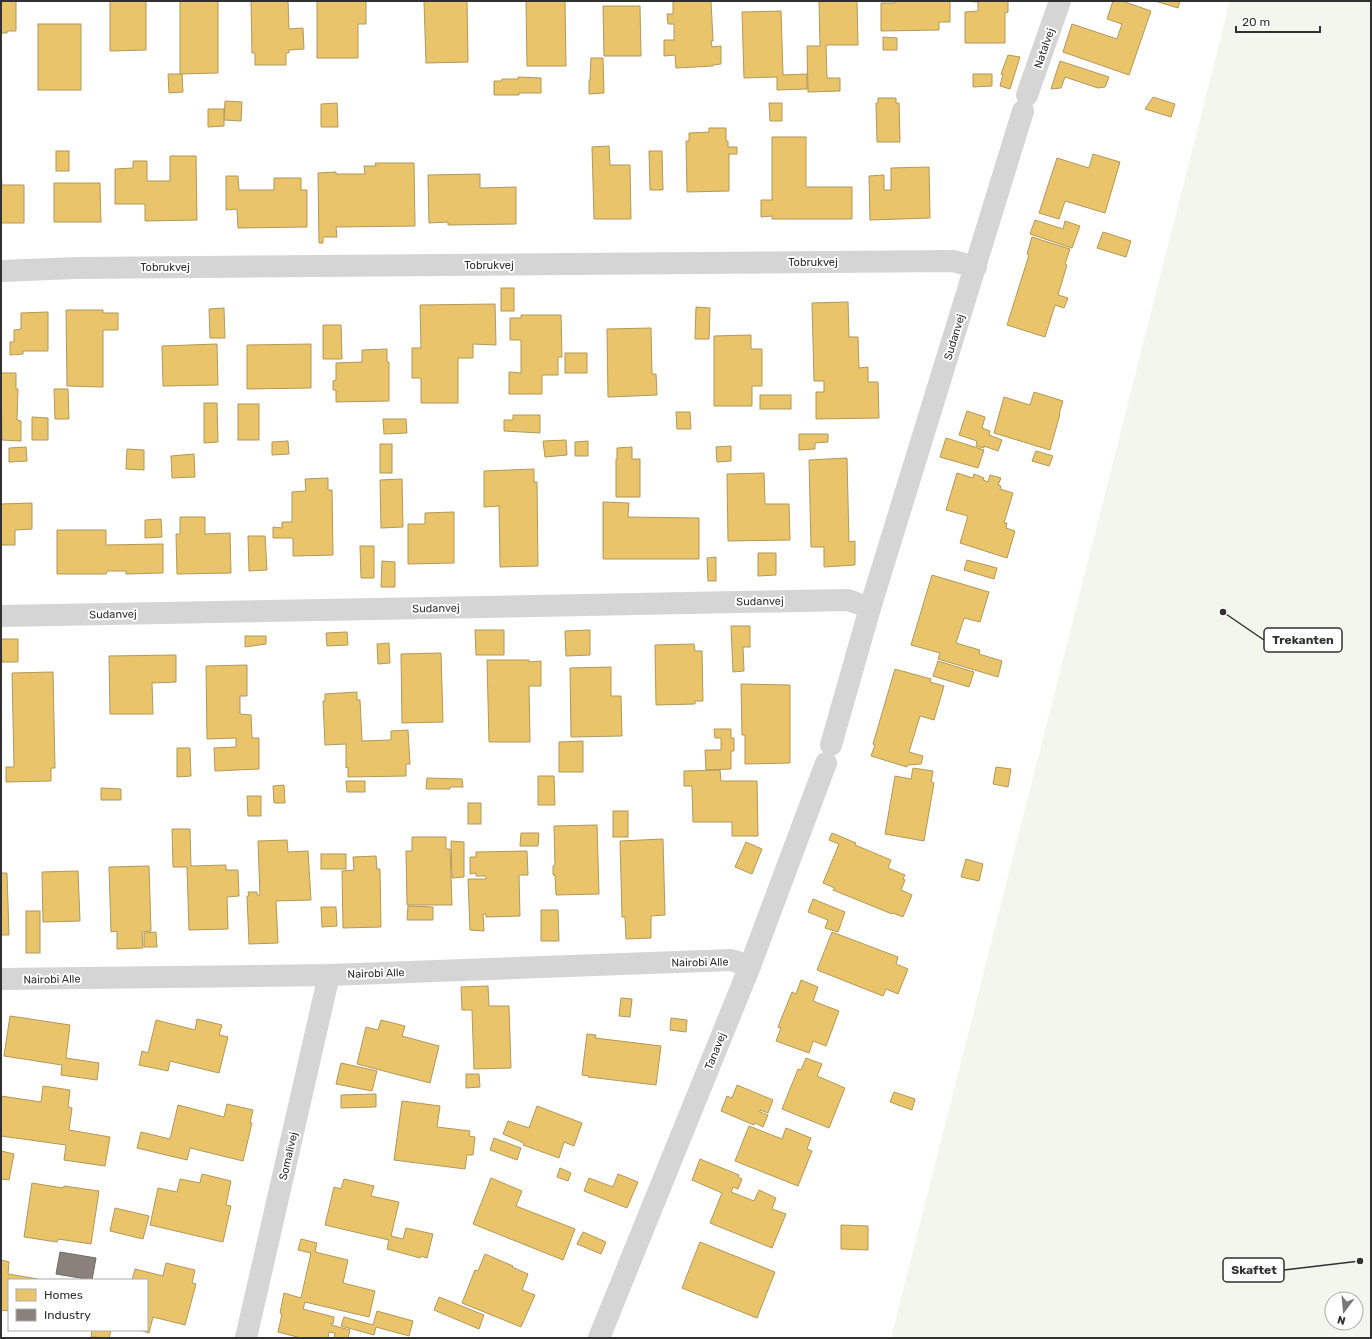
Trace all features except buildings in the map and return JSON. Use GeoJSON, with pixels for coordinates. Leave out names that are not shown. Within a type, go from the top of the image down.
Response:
{"type":"FeatureCollection","features":[{"type":"Feature","properties":{"kind":"street","name":"Natalvej"},"geometry":{"type":"LineString","coordinates":[[1025,103],[1060,1]]}},
{"type":"Feature","properties":{"kind":"street","name":"Sudanvej"},"geometry":{"type":"LineString","coordinates":[[829,754],[870,608],[976,267],[1025,103]]}},
{"type":"Feature","properties":{"kind":"street","name":"Tobrukvej"},"geometry":{"type":"LineString","coordinates":[[1,271],[75,268],[945,261],[953,261],[976,267]]}},
{"type":"Feature","properties":{"kind":"street","name":"Sudanvej"},"geometry":{"type":"LineString","coordinates":[[1,616],[848,600],[870,608]]}},
{"type":"Feature","properties":{"kind":"street","name":"Tanavej"},"geometry":{"type":"LineString","coordinates":[[599,1338],[750,966],[829,754]]}},
{"type":"Feature","properties":{"kind":"street","name":"Nairobi Alle"},"geometry":{"type":"LineString","coordinates":[[1,979],[329,975],[731,960],[750,966]]}},
{"type":"Feature","properties":{"kind":"street","name":"Somalivej"},"geometry":{"type":"LineString","coordinates":[[246,1338],[329,975]]}},
{"type":"Feature","properties":{"kind":"shaded area"},"geometry":{"type":"Polygon","coordinates":[[[1230,1],[1371,1],[1371,1338],[891,1338],[1230,1]]]}},
{"type":"Feature","properties":{"kind":"place","name":"Trekanten"},"geometry":{"type":"Point","coordinates":[1223,612]}},
{"type":"Feature","properties":{"kind":"place","name":"Skaftet"},"geometry":{"type":"Point","coordinates":[1360,1261]}}]}
